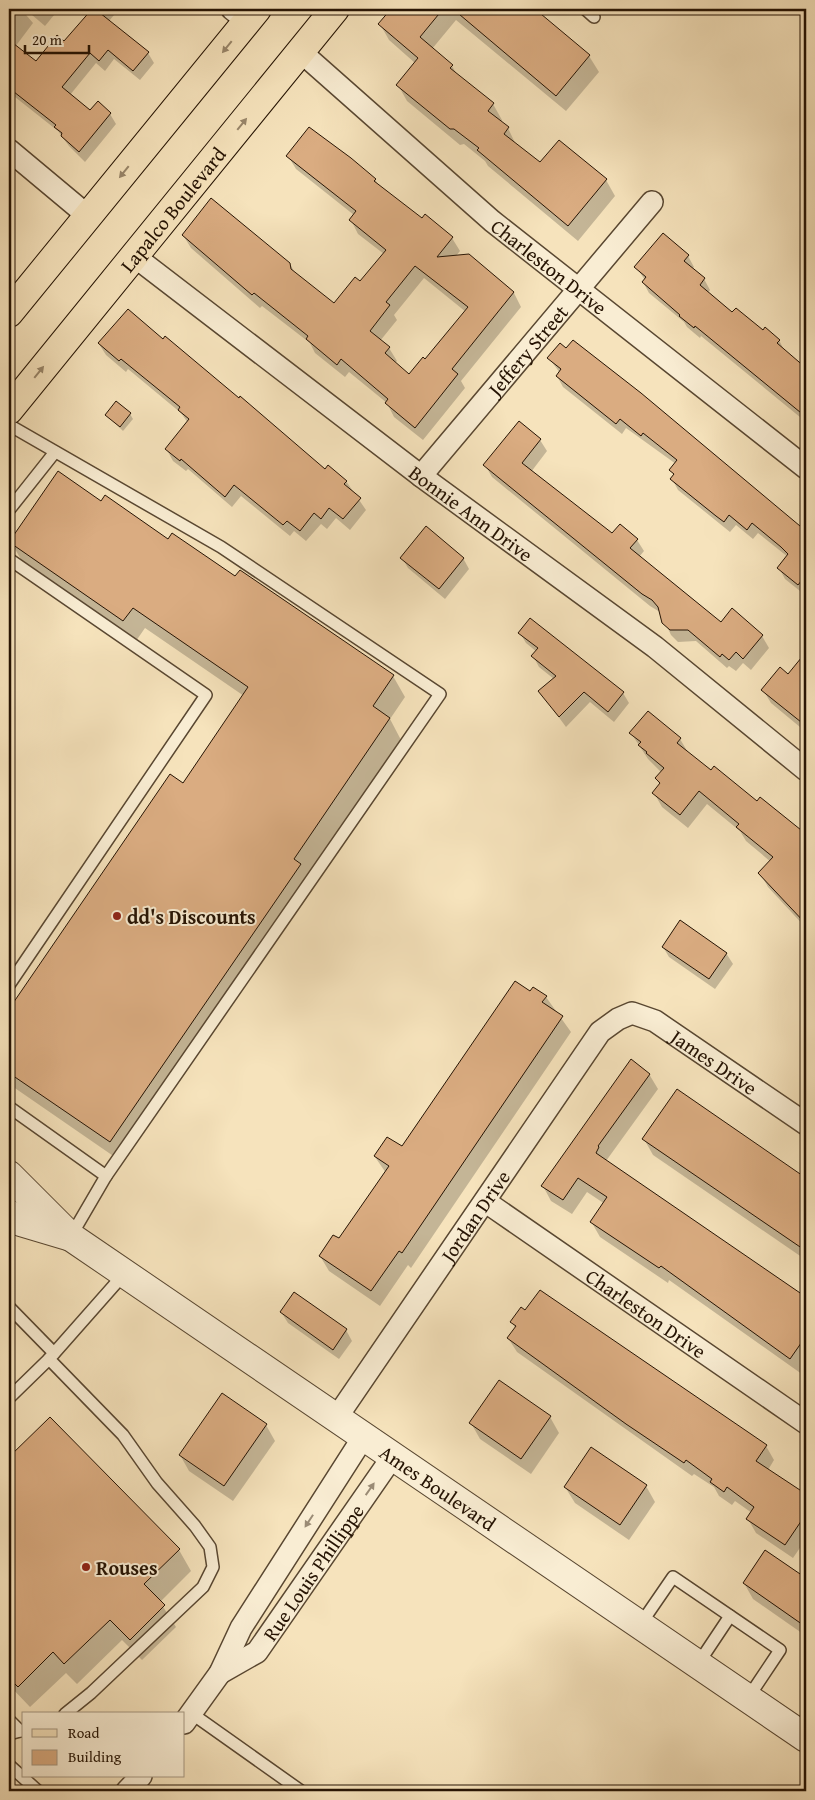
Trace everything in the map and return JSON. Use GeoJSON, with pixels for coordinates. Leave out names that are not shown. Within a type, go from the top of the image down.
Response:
{"type":"FeatureCollection","features":[{"type":"Feature","properties":{"kind":"main road","name":"Lapalco Boulevard"},"geometry":{"type":"LineString","coordinates":[[9,410],[335,9]]}},
{"type":"Feature","properties":{"kind":"main road"},"geometry":{"type":"LineString","coordinates":[[9,313],[88,216],[246,13]]}},
{"type":"Feature","properties":{"kind":"street","name":"Charleston Drive"},"geometry":{"type":"LineString","coordinates":[[301,52],[492,221],[806,468]]}},
{"type":"Feature","properties":{"kind":"street"},"geometry":{"type":"LineString","coordinates":[[9,150],[88,216]]}},
{"type":"Feature","properties":{"kind":"street","name":"Jeffery Street"},"geometry":{"type":"LineString","coordinates":[[422,476],[652,202]]}},
{"type":"Feature","properties":{"kind":"street","name":"Bonnie Ann Drive"},"geometry":{"type":"LineString","coordinates":[[134,256],[422,476],[656,647],[806,770]]}},
{"type":"Feature","properties":{"kind":"street","name":"James Drive"},"geometry":{"type":"LineString","coordinates":[[618,1019],[632,1013],[655,1020],[806,1124]]}},
{"type":"Feature","properties":{"kind":"street","name":"Jordan Drive"},"geometry":{"type":"LineString","coordinates":[[337,1417],[486,1202],[600,1032],[618,1019]]}},
{"type":"Feature","properties":{"kind":"street","name":"Ames Boulevard"},"geometry":{"type":"LineString","coordinates":[[9,1175],[70,1237],[806,1738]]}},
{"type":"Feature","properties":{"kind":"street","name":"Charleston Drive"},"geometry":{"type":"LineString","coordinates":[[486,1202],[806,1423]]}},
{"type":"Feature","properties":{"kind":"street","name":"Ames Boulevard"},"geometry":{"type":"LineString","coordinates":[[9,1214],[21,1222],[70,1237]]}},
{"type":"Feature","properties":{"kind":"street","name":"Rue Louis Phillippe"},"geometry":{"type":"LineString","coordinates":[[187,1718],[220,1673],[241,1628],[364,1436]]}},
{"type":"Feature","properties":{"kind":"street","name":"Rue Louis Phillippe"},"geometry":{"type":"LineString","coordinates":[[220,1673],[257,1652],[393,1456]]}},
{"type":"Feature","properties":{"kind":"street"},"geometry":{"type":"LineString","coordinates":[[127,1791],[139,1778]]}},
{"type":"Feature","properties":{"kind":"lane"},"geometry":{"type":"LineString","coordinates":[[9,425],[221,547],[440,694],[106,1176],[70,1237]]}},
{"type":"Feature","properties":{"kind":"lane"},"geometry":{"type":"LineString","coordinates":[[9,510],[55,452]]}},
{"type":"Feature","properties":{"kind":"lane"},"geometry":{"type":"LineString","coordinates":[[9,560],[206,695],[9,985]]}},
{"type":"Feature","properties":{"kind":"lane"},"geometry":{"type":"LineString","coordinates":[[9,1107],[106,1176]]}},
{"type":"Feature","properties":{"kind":"lane"},"geometry":{"type":"LineString","coordinates":[[10,1394],[51,1356],[124,1274]]}},
{"type":"Feature","properties":{"kind":"lane"},"geometry":{"type":"LineString","coordinates":[[9,1307],[51,1356],[124,1435],[157,1483],[195,1526],[210,1547],[213,1567],[203,1587],[91,1693],[67,1712]]}},
{"type":"Feature","properties":{"kind":"lane"},"geometry":{"type":"LineString","coordinates":[[640,1625],[673,1577],[780,1650],[748,1698]]}},
{"type":"Feature","properties":{"kind":"lane"},"geometry":{"type":"LineString","coordinates":[[698,1664],[730,1616]]}},
{"type":"Feature","properties":{"kind":"lane"},"geometry":{"type":"LineString","coordinates":[[187,1718],[300,1791]]}},
{"type":"Feature","properties":{"kind":"lane"},"geometry":{"type":"LineString","coordinates":[[9,1720],[17,1732]]}},
{"type":"Feature","properties":{"kind":"lane"},"geometry":{"type":"LineString","coordinates":[[9,1765],[22,1777]]}},
{"type":"Feature","properties":{"kind":"lane"},"geometry":{"type":"LineString","coordinates":[[24,1778],[38,1791]]}},
{"type":"Feature","properties":{"kind":"building"},"geometry":{"type":"Polygon","coordinates":[[[92,9],[95,9],[149,52],[133,71],[108,50],[99,61],[90,53],[62,87],[90,110],[98,101],[111,113],[79,152],[61,136],[62,133],[54,127],[56,125],[9,88],[9,40],[36,61],[57,35],[64,41],[92,9]]]}},
{"type":"Feature","properties":{"kind":"building"},"geometry":{"type":"Polygon","coordinates":[[[391,9],[443,9],[420,37],[453,65],[450,68],[494,103],[488,111],[509,127],[504,134],[540,162],[559,140],[607,179],[568,226],[477,150],[479,148],[454,129],[450,129],[396,85],[418,58],[378,24],[391,9]]]}},
{"type":"Feature","properties":{"kind":"building"},"geometry":{"type":"Polygon","coordinates":[[[453,9],[535,9],[590,55],[556,96],[453,9]]]}},
{"type":"Feature","properties":{"kind":"building"},"geometry":{"type":"Polygon","coordinates":[[[309,127],[351,158],[376,179],[374,181],[422,218],[425,214],[453,237],[437,257],[469,254],[514,292],[452,369],[458,374],[415,428],[385,403],[388,399],[341,359],[337,365],[306,339],[308,336],[254,293],[252,295],[182,235],[211,198],[290,263],[291,269],[334,303],[355,277],[360,281],[386,250],[349,220],[356,211],[286,156],[309,127]],[[415,266],[386,302],[390,305],[370,331],[390,347],[385,353],[409,374],[423,357],[425,359],[468,307],[415,266]]]}},
{"type":"Feature","properties":{"kind":"building"},"geometry":{"type":"Polygon","coordinates":[[[663,233],[689,255],[684,261],[705,278],[700,285],[732,312],[736,308],[763,330],[765,327],[780,340],[777,343],[806,368],[806,417],[695,326],[694,328],[679,316],[642,282],[646,277],[634,267],[663,233]]]}},
{"type":"Feature","properties":{"kind":"building"},"geometry":{"type":"Polygon","coordinates":[[[128,309],[163,339],[165,336],[239,398],[240,396],[325,469],[328,465],[347,481],[344,484],[361,498],[343,519],[329,508],[321,519],[314,513],[300,531],[287,521],[283,525],[234,485],[225,497],[181,459],[180,461],[165,449],[189,419],[178,410],[180,407],[121,359],[119,361],[98,343],[128,309]]]}},
{"type":"Feature","properties":{"kind":"building"},"geometry":{"type":"Polygon","coordinates":[[[573,340],[641,393],[806,531],[806,575],[798,585],[777,568],[788,554],[781,547],[752,523],[747,530],[729,515],[724,522],[716,516],[670,479],[674,474],[669,470],[677,460],[643,433],[641,436],[620,419],[616,424],[556,376],[561,369],[547,358],[560,343],[566,348],[573,340]]]}},
{"type":"Feature","properties":{"kind":"building"},"geometry":{"type":"Polygon","coordinates":[[[116,401],[131,413],[120,427],[105,415],[116,401]]]}},
{"type":"Feature","properties":{"kind":"building"},"geometry":{"type":"Polygon","coordinates":[[[519,421],[541,439],[522,463],[612,533],[620,524],[638,539],[630,548],[721,622],[732,608],[763,635],[743,659],[736,652],[729,660],[722,654],[720,657],[688,630],[670,630],[662,623],[658,607],[652,600],[642,594],[483,465],[519,421]]]}},
{"type":"Feature","properties":{"kind":"building"},"geometry":{"type":"Polygon","coordinates":[[[58,471],[101,501],[105,495],[168,539],[172,533],[235,576],[240,570],[394,675],[373,706],[390,718],[294,859],[301,864],[110,1142],[9,1073],[9,1009],[170,774],[183,783],[248,687],[133,608],[123,621],[9,542],[58,471]]]}},
{"type":"Feature","properties":{"kind":"building"},"geometry":{"type":"Polygon","coordinates":[[[426,526],[464,558],[439,589],[400,558],[426,526]]]}},
{"type":"Feature","properties":{"kind":"building"},"geometry":{"type":"Polygon","coordinates":[[[530,618],[624,692],[608,712],[584,692],[559,717],[538,691],[556,676],[531,656],[538,648],[518,633],[530,618]]]}},
{"type":"Feature","properties":{"kind":"building"},"geometry":{"type":"Polygon","coordinates":[[[806,652],[806,726],[761,690],[780,667],[788,674],[806,652]]]}},
{"type":"Feature","properties":{"kind":"building"},"geometry":{"type":"Polygon","coordinates":[[[648,711],[681,738],[677,743],[711,770],[714,766],[757,801],[760,797],[806,834],[806,924],[758,873],[773,857],[736,827],[739,824],[699,791],[680,815],[652,793],[660,783],[655,778],[664,768],[638,745],[641,742],[629,733],[648,711]]]}},
{"type":"Feature","properties":{"kind":"building"},"geometry":{"type":"Polygon","coordinates":[[[680,920],[727,953],[709,979],[662,947],[680,920]]]}},
{"type":"Feature","properties":{"kind":"building"},"geometry":{"type":"Polygon","coordinates":[[[515,981],[530,991],[533,987],[547,996],[542,1002],[563,1016],[402,1253],[399,1251],[371,1291],[319,1256],[333,1235],[339,1238],[389,1166],[374,1156],[387,1137],[402,1146],[515,981]]]}},
{"type":"Feature","properties":{"kind":"building"},"geometry":{"type":"Polygon","coordinates":[[[631,1059],[650,1074],[598,1146],[596,1153],[806,1297],[806,1336],[790,1359],[661,1266],[659,1268],[590,1222],[607,1197],[578,1178],[563,1200],[541,1186],[631,1059]]]}},
{"type":"Feature","properties":{"kind":"building"},"geometry":{"type":"Polygon","coordinates":[[[677,1089],[806,1178],[806,1251],[642,1139],[677,1089]]]}},
{"type":"Feature","properties":{"kind":"building"},"geometry":{"type":"Polygon","coordinates":[[[540,1290],[767,1445],[756,1461],[806,1494],[806,1514],[785,1545],[746,1519],[754,1507],[727,1487],[724,1492],[710,1482],[712,1479],[686,1460],[684,1463],[626,1424],[507,1338],[516,1326],[510,1322],[521,1307],[525,1310],[540,1290]]]}},
{"type":"Feature","properties":{"kind":"building"},"geometry":{"type":"Polygon","coordinates":[[[294,1292],[347,1329],[333,1350],[280,1312],[294,1292]]]}},
{"type":"Feature","properties":{"kind":"building"},"geometry":{"type":"Polygon","coordinates":[[[499,1380],[551,1416],[521,1459],[469,1423],[499,1380]]]}},
{"type":"Feature","properties":{"kind":"building"},"geometry":{"type":"Polygon","coordinates":[[[222,1393],[267,1424],[224,1486],[179,1455],[222,1393]]]}},
{"type":"Feature","properties":{"kind":"building","name":"Rouses"},"geometry":{"type":"Polygon","coordinates":[[[50,1417],[180,1549],[144,1584],[165,1605],[130,1640],[110,1620],[64,1664],[53,1652],[18,1687],[9,1678],[9,1457],[50,1417]]]}},
{"type":"Feature","properties":{"kind":"building"},"geometry":{"type":"Polygon","coordinates":[[[591,1447],[647,1485],[620,1525],[564,1487],[591,1447]]]}},
{"type":"Feature","properties":{"kind":"building"},"geometry":{"type":"Polygon","coordinates":[[[765,1550],[806,1578],[806,1627],[743,1583],[765,1550]]]}},
{"type":"Feature","properties":{"kind":"place","name":"dd's Discounts"},"geometry":{"type":"Point","coordinates":[117,916]}},
{"type":"Feature","properties":{"kind":"place","name":"Rouses"},"geometry":{"type":"Point","coordinates":[86,1567]}}]}
